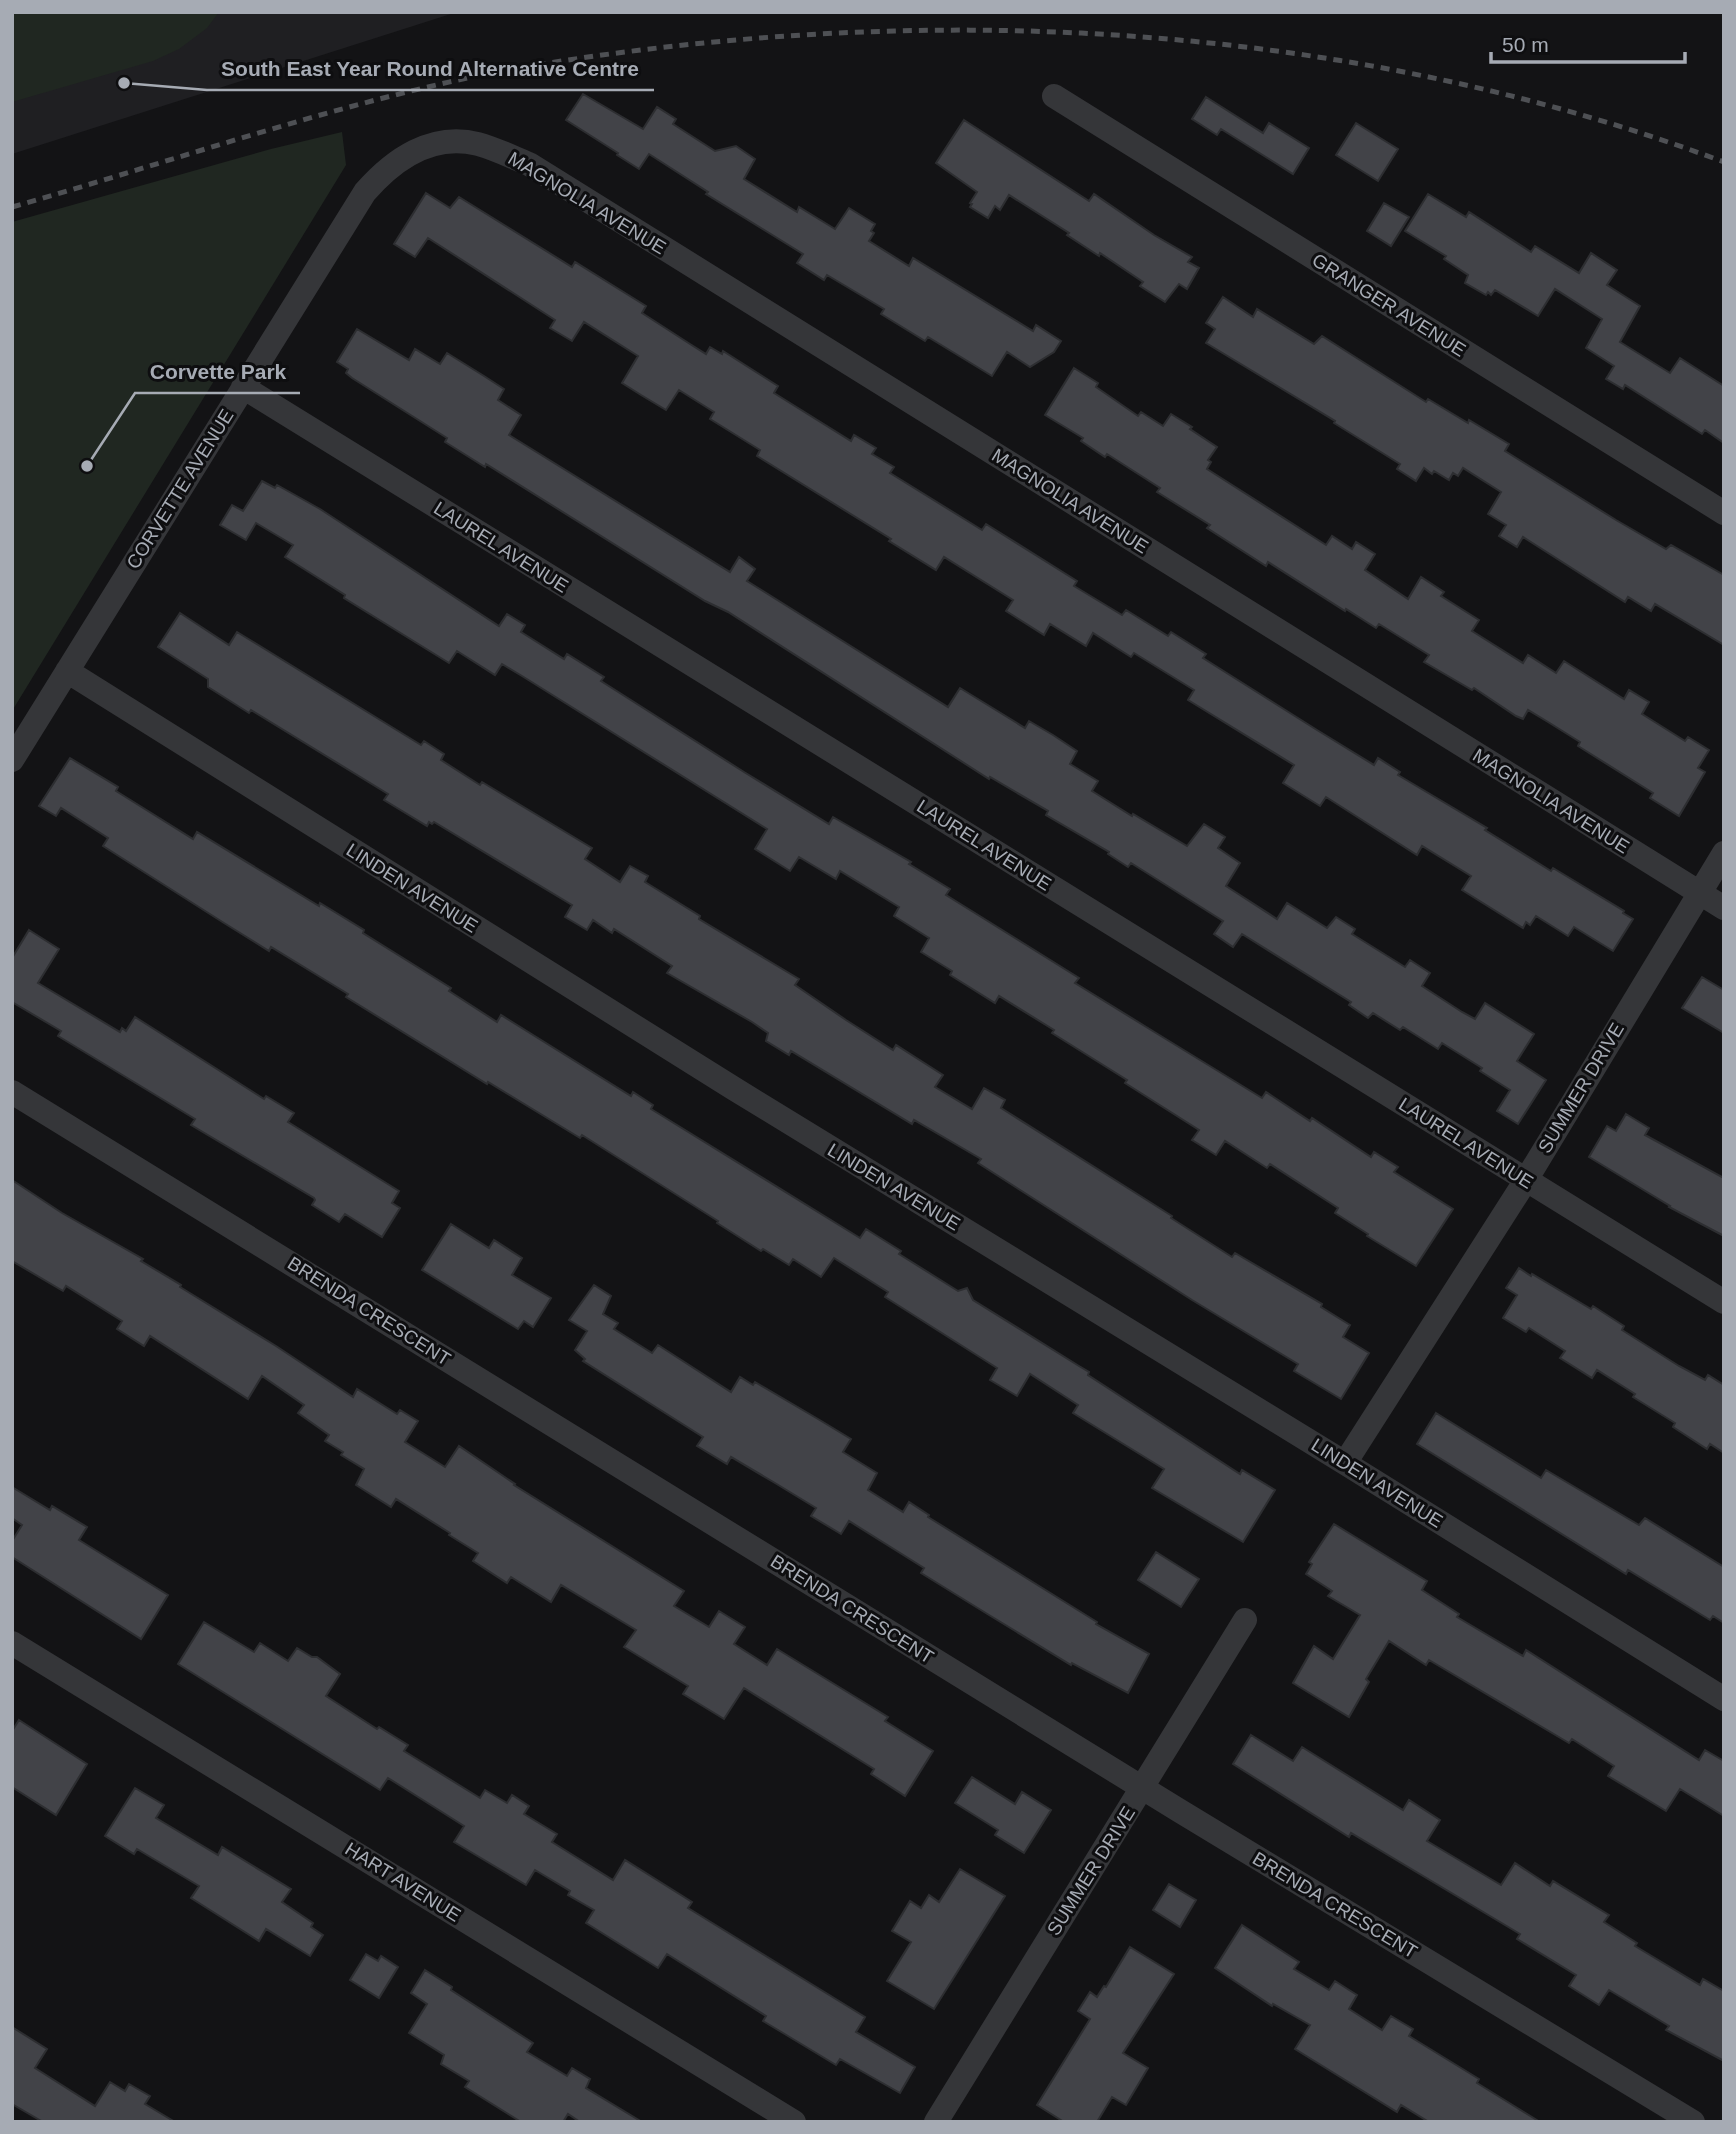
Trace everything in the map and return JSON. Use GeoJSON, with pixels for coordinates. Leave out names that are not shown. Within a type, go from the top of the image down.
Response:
{"type":"FeatureCollection","features":[{"type":"Feature","properties":{"kind":"street","name":"GRANGER AVENUE"},"geometry":{"type":"LineString","coordinates":[[1054,96],[1724,513]]}},
{"type":"Feature","properties":{"kind":"street","name":"MAGNOLIA AVENUE"},"geometry":{"type":"LineString","coordinates":[[402,156],[424,147],[463,141],[497,150],[529,164],[1724,908]]}},
{"type":"Feature","properties":{"kind":"street","name":"CORVETTE AVENUE"},"geometry":{"type":"LineString","coordinates":[[12,760],[365,192],[402,156]]}},
{"type":"Feature","properties":{"kind":"street","name":"LAUREL AVENUE"},"geometry":{"type":"LineString","coordinates":[[243,387],[1724,1302]]}},
{"type":"Feature","properties":{"kind":"street","name":"LINDEN AVENUE"},"geometry":{"type":"LineString","coordinates":[[67,671],[721,1081],[1345,1463],[1724,1699]]}},
{"type":"Feature","properties":{"kind":"street","name":"SUMMER DRIVE"},"geometry":{"type":"LineString","coordinates":[[1345,1463],[1526,1180],[1724,853]]}},
{"type":"Feature","properties":{"kind":"street","name":"BRENDA CRESCENT"},"geometry":{"type":"LineString","coordinates":[[12,1092],[1142,1787],[1693,2122]]}},
{"type":"Feature","properties":{"kind":"street","name":"SUMMER DRIVE"},"geometry":{"type":"LineString","coordinates":[[936,2122],[1245,1620]]}},
{"type":"Feature","properties":{"kind":"street","name":"HART AVENUE"},"geometry":{"type":"LineString","coordinates":[[12,1643],[794,2122]]}},
{"type":"Feature","properties":{"kind":"shaded area"},"geometry":{"type":"Polygon","coordinates":[[[12,12],[457,12],[12,154],[12,12]]]}},
{"type":"Feature","properties":{"kind":"shaded area"},"geometry":{"type":"Polygon","coordinates":[[[12,12],[219,12],[207,28],[179,49],[153,61],[12,102],[12,12]]]}},
{"type":"Feature","properties":{"kind":"shaded area"},"geometry":{"type":"Polygon","coordinates":[[[342,132],[346,165],[12,711],[12,222],[271,149],[342,132]]]}},
{"type":"Feature","properties":{"kind":"building"},"geometry":{"type":"Polygon","coordinates":[[[583,94],[643,129],[657,107],[676,119],[673,124],[715,151],[736,146],[755,159],[744,179],[797,212],[799,207],[835,229],[849,208],[875,224],[869,241],[909,266],[913,258],[1033,331],[1036,325],[1061,341],[1054,352],[1030,367],[1007,352],[992,376],[928,337],[925,341],[881,314],[884,309],[827,275],[824,280],[797,263],[803,254],[706,194],[708,192],[649,154],[639,169],[566,120],[583,94]]]}},
{"type":"Feature","properties":{"kind":"building"},"geometry":{"type":"Polygon","coordinates":[[[1206,97],[1263,133],[1269,123],[1309,148],[1293,174],[1221,129],[1217,135],[1192,119],[1206,97]]]}},
{"type":"Feature","properties":{"kind":"building"},"geometry":{"type":"Polygon","coordinates":[[[964,120],[1089,201],[1094,194],[1192,257],[1188,262],[1199,268],[1187,289],[1179,284],[1165,302],[1140,286],[1143,282],[1100,253],[1099,256],[1067,235],[1069,233],[1009,195],[1000,210],[995,206],[988,218],[970,207],[977,192],[936,163],[964,120]]]}},
{"type":"Feature","properties":{"kind":"building"},"geometry":{"type":"Polygon","coordinates":[[[1356,123],[1398,149],[1378,181],[1336,155],[1356,123]]]}},
{"type":"Feature","properties":{"kind":"building"},"geometry":{"type":"Polygon","coordinates":[[[426,193],[450,208],[459,197],[572,267],[575,262],[646,306],[642,313],[706,354],[710,347],[722,354],[723,351],[778,386],[774,393],[851,441],[854,435],[876,448],[872,454],[894,467],[890,473],[982,530],[986,524],[1077,581],[1074,586],[1122,615],[1126,610],[1168,636],[1171,632],[1206,654],[1203,658],[1317,730],[1374,765],[1378,758],[1400,772],[1398,775],[1487,828],[1485,830],[1551,871],[1553,868],[1633,919],[1613,951],[1574,927],[1568,936],[1536,916],[1530,925],[1526,922],[1523,928],[1462,890],[1471,876],[1422,846],[1417,855],[1326,797],[1320,806],[1283,783],[1294,765],[1188,700],[1194,690],[1134,653],[1131,657],[1093,633],[1086,646],[1050,624],[1044,635],[1006,611],[1013,600],[944,557],[936,570],[889,541],[891,539],[757,456],[760,450],[710,419],[714,412],[679,390],[666,410],[622,383],[638,356],[584,322],[572,341],[550,328],[555,320],[428,238],[415,257],[394,244],[426,193]]]}},
{"type":"Feature","properties":{"kind":"building"},"geometry":{"type":"Polygon","coordinates":[[[1428,194],[1466,217],[1469,212],[1531,252],[1535,246],[1579,273],[1591,253],[1617,270],[1607,285],[1640,306],[1620,342],[1670,373],[1680,358],[1724,386],[1724,443],[1705,430],[1702,434],[1625,385],[1623,389],[1606,379],[1614,366],[1586,348],[1602,319],[1555,289],[1538,316],[1495,290],[1491,295],[1488,292],[1486,295],[1465,283],[1468,275],[1444,259],[1446,256],[1405,231],[1428,194]]]}},
{"type":"Feature","properties":{"kind":"building"},"geometry":{"type":"Polygon","coordinates":[[[1384,203],[1409,217],[1391,246],[1367,231],[1384,203]]]}},
{"type":"Feature","properties":{"kind":"building"},"geometry":{"type":"Polygon","coordinates":[[[1223,297],[1253,317],[1257,309],[1314,344],[1322,336],[1426,402],[1428,399],[1509,444],[1505,451],[1616,520],[1666,549],[1671,545],[1724,575],[1724,645],[1655,604],[1651,611],[1628,597],[1625,602],[1523,537],[1517,547],[1499,536],[1506,525],[1488,514],[1501,492],[1463,468],[1458,476],[1453,473],[1449,480],[1424,468],[1416,481],[1397,469],[1400,464],[1334,423],[1335,421],[1206,343],[1215,329],[1206,323],[1223,297]]]}},
{"type":"Feature","properties":{"kind":"building"},"geometry":{"type":"Polygon","coordinates":[[[357,329],[409,360],[415,349],[440,364],[447,353],[484,376],[504,389],[498,400],[521,415],[509,435],[730,572],[739,557],[755,569],[747,581],[948,707],[960,688],[1025,728],[1029,721],[1053,735],[1077,751],[1070,764],[1098,781],[1092,791],[1132,816],[1133,814],[1187,846],[1204,824],[1225,837],[1218,848],[1240,863],[1226,886],[1277,919],[1287,903],[1327,928],[1336,917],[1355,929],[1352,934],[1405,967],[1410,960],[1430,973],[1422,986],[1462,1012],[1475,1019],[1485,1003],[1534,1034],[1517,1061],[1546,1080],[1518,1124],[1497,1111],[1510,1090],[1480,1071],[1482,1068],[1442,1043],[1438,1049],[1403,1027],[1400,1030],[1373,1013],[1368,1018],[1349,1005],[1351,1002],[1242,934],[1233,947],[1214,934],[1223,921],[1131,863],[1128,867],[1108,854],[1109,852],[1046,815],[1048,811],[990,777],[989,779],[728,612],[705,601],[486,464],[485,467],[445,442],[447,438],[352,378],[346,373],[348,369],[337,362],[357,329]]]}},
{"type":"Feature","properties":{"kind":"building"},"geometry":{"type":"Polygon","coordinates":[[[1074,368],[1098,383],[1096,387],[1138,416],[1141,412],[1163,426],[1171,414],[1192,427],[1190,429],[1217,447],[1208,460],[1211,462],[1207,469],[1326,545],[1332,536],[1352,549],[1356,542],[1375,554],[1365,570],[1408,599],[1421,577],[1444,592],[1441,596],[1479,620],[1472,631],[1523,663],[1528,655],[1556,673],[1564,661],[1624,699],[1629,690],[1649,702],[1642,714],[1685,741],[1688,737],[1709,750],[1698,768],[1705,772],[1679,816],[1650,798],[1653,793],[1578,746],[1580,742],[1528,710],[1523,719],[1516,716],[1474,688],[1472,690],[1424,662],[1429,655],[1379,624],[1376,628],[1268,562],[1266,566],[1207,528],[1210,525],[1157,492],[1160,488],[1107,454],[1105,457],[1081,441],[1083,438],[1045,415],[1074,368]]]}},
{"type":"Feature","properties":{"kind":"building"},"geometry":{"type":"Polygon","coordinates":[[[262,481],[275,488],[277,485],[320,509],[499,626],[507,614],[525,625],[521,632],[564,659],[567,654],[604,677],[601,681],[744,772],[829,824],[833,817],[911,862],[909,864],[950,889],[946,895],[1079,978],[1075,983],[1262,1098],[1266,1092],[1310,1121],[1312,1118],[1371,1157],[1374,1152],[1398,1167],[1394,1172],[1453,1209],[1416,1266],[1367,1236],[1368,1234],[1335,1213],[1338,1208],[1270,1164],[1267,1168],[1225,1141],[1216,1155],[1192,1140],[1199,1130],[1052,1033],[1054,1030],[999,996],[995,1003],[950,975],[952,971],[921,952],[929,938],[894,916],[899,907],[840,871],[836,879],[799,857],[790,871],[755,849],[767,829],[522,676],[502,664],[495,675],[457,651],[449,663],[344,598],[345,595],[285,557],[293,545],[256,523],[246,540],[220,525],[232,505],[243,511],[262,481]]]}},
{"type":"Feature","properties":{"kind":"building"},"geometry":{"type":"Polygon","coordinates":[[[180,613],[229,645],[237,632],[421,745],[424,741],[444,754],[441,760],[480,785],[482,782],[592,848],[585,859],[620,882],[630,866],[648,876],[645,882],[700,916],[699,919],[799,979],[795,985],[846,1020],[893,1050],[896,1045],[943,1075],[935,1087],[972,1109],[984,1088],[1005,1100],[1001,1108],[1232,1257],[1235,1253],[1322,1304],[1321,1307],[1350,1325],[1343,1337],[1369,1353],[1341,1399],[1294,1371],[1298,1364],[1192,1300],[978,1163],[981,1159],[914,1120],[912,1124],[791,1051],[789,1055],[766,1041],[768,1033],[667,973],[672,966],[614,929],[612,933],[593,920],[587,930],[565,917],[572,905],[434,822],[429,822],[427,826],[384,800],[388,794],[251,710],[249,713],[208,687],[208,679],[158,647],[180,613]]]}},
{"type":"Feature","properties":{"kind":"building"},"geometry":{"type":"Polygon","coordinates":[[[70,758],[118,787],[116,791],[193,839],[197,832],[364,930],[363,933],[451,988],[449,991],[497,1022],[501,1015],[631,1096],[633,1092],[653,1105],[651,1109],[860,1238],[866,1229],[901,1251],[899,1254],[958,1291],[967,1288],[973,1300],[1089,1372],[1088,1375],[1240,1474],[1242,1470],[1275,1490],[1243,1542],[1152,1488],[1164,1469],[1073,1413],[1078,1405],[1030,1374],[1017,1396],[990,1380],[997,1368],[885,1297],[888,1292],[834,1258],[821,1277],[793,1259],[789,1265],[763,1249],[761,1251],[582,1135],[580,1138],[488,1082],[487,1084],[346,997],[348,994],[271,947],[269,951],[224,923],[103,846],[108,838],[61,808],[56,816],[39,806],[70,758]]]}},
{"type":"Feature","properties":{"kind":"building"},"geometry":{"type":"Polygon","coordinates":[[[29,930],[59,949],[38,983],[120,1032],[122,1028],[126,1031],[135,1017],[264,1099],[266,1096],[294,1113],[288,1122],[399,1191],[392,1203],[400,1208],[382,1237],[345,1214],[339,1222],[312,1205],[314,1198],[191,1125],[195,1119],[58,1036],[61,1031],[12,1002],[12,958],[29,930]]]}},
{"type":"Feature","properties":{"kind":"building"},"geometry":{"type":"Polygon","coordinates":[[[1702,977],[1724,990],[1724,1033],[1682,1008],[1702,977]]]}},
{"type":"Feature","properties":{"kind":"building"},"geometry":{"type":"Polygon","coordinates":[[[1626,1114],[1649,1128],[1645,1135],[1724,1178],[1724,1236],[1669,1207],[1589,1157],[1607,1126],[1616,1131],[1626,1114]]]}},
{"type":"Feature","properties":{"kind":"building"},"geometry":{"type":"Polygon","coordinates":[[[12,1180],[62,1213],[143,1259],[141,1261],[181,1285],[180,1287],[353,1397],[357,1389],[397,1414],[400,1410],[418,1421],[405,1442],[445,1467],[459,1446],[514,1485],[684,1591],[674,1606],[709,1627],[719,1611],[745,1627],[734,1644],[767,1665],[777,1649],[888,1717],[885,1721],[933,1751],[905,1796],[871,1774],[874,1769],[744,1688],[724,1719],[683,1694],[688,1686],[624,1647],[636,1630],[561,1585],[551,1602],[511,1577],[507,1583],[473,1561],[478,1553],[449,1535],[450,1533],[396,1499],[391,1507],[356,1485],[364,1469],[341,1455],[343,1452],[325,1441],[329,1435],[298,1413],[304,1405],[262,1376],[248,1399],[150,1336],[144,1346],[117,1329],[122,1321],[66,1286],[63,1291],[12,1261],[12,1180]]]}},
{"type":"Feature","properties":{"kind":"building"},"geometry":{"type":"Polygon","coordinates":[[[451,1224],[489,1248],[494,1240],[522,1258],[512,1275],[551,1298],[533,1327],[524,1321],[518,1329],[422,1270],[451,1224]]]}},
{"type":"Feature","properties":{"kind":"building"},"geometry":{"type":"Polygon","coordinates":[[[1519,1268],[1591,1309],[1593,1306],[1624,1326],[1622,1330],[1679,1366],[1705,1380],[1708,1375],[1724,1385],[1724,1453],[1710,1444],[1707,1449],[1673,1427],[1675,1423],[1633,1397],[1635,1394],[1597,1370],[1592,1378],[1560,1358],[1565,1351],[1529,1328],[1526,1332],[1503,1318],[1517,1295],[1506,1288],[1519,1268]]]}},
{"type":"Feature","properties":{"kind":"building"},"geometry":{"type":"Polygon","coordinates":[[[594,1285],[611,1296],[603,1314],[618,1323],[614,1329],[652,1353],[658,1345],[731,1392],[740,1377],[753,1385],[755,1382],[851,1439],[843,1452],[877,1473],[868,1490],[903,1512],[909,1502],[929,1515],[928,1517],[1097,1622],[1096,1624],[1149,1654],[1128,1693],[1072,1663],[1071,1665],[989,1615],[921,1573],[924,1568],[849,1521],[841,1534],[811,1516],[816,1508],[731,1457],[727,1464],[697,1446],[703,1437],[583,1361],[585,1359],[575,1350],[587,1331],[569,1320],[594,1285]]]}},
{"type":"Feature","properties":{"kind":"building"},"geometry":{"type":"Polygon","coordinates":[[[1436,1413],[1541,1478],[1546,1470],[1639,1525],[1645,1518],[1724,1567],[1724,1623],[1713,1616],[1710,1620],[1628,1570],[1626,1574],[1417,1444],[1436,1413]]]}},
{"type":"Feature","properties":{"kind":"building"},"geometry":{"type":"Polygon","coordinates":[[[12,1487],[50,1510],[52,1506],[87,1527],[79,1540],[168,1595],[141,1639],[12,1557],[12,1541],[22,1525],[12,1518],[12,1487]]]}},
{"type":"Feature","properties":{"kind":"building"},"geometry":{"type":"Polygon","coordinates":[[[1334,1524],[1427,1581],[1422,1590],[1459,1614],[1457,1617],[1523,1656],[1526,1650],[1699,1760],[1705,1750],[1724,1761],[1724,1816],[1680,1789],[1666,1811],[1608,1776],[1614,1766],[1572,1739],[1569,1743],[1429,1660],[1426,1665],[1389,1641],[1366,1679],[1369,1682],[1349,1717],[1293,1683],[1314,1646],[1333,1659],[1360,1615],[1328,1596],[1332,1591],[1306,1574],[1312,1564],[1309,1562],[1334,1524]]]}},
{"type":"Feature","properties":{"kind":"building"},"geometry":{"type":"Polygon","coordinates":[[[1156,1552],[1199,1579],[1181,1607],[1138,1580],[1156,1552]]]}},
{"type":"Feature","properties":{"kind":"building"},"geometry":{"type":"Polygon","coordinates":[[[204,1622],[254,1652],[260,1643],[288,1661],[297,1648],[317,1657],[340,1674],[326,1696],[377,1729],[379,1727],[408,1745],[404,1751],[480,1798],[485,1790],[507,1803],[512,1795],[529,1806],[524,1814],[557,1834],[552,1842],[613,1880],[625,1860],[692,1902],[688,1908],[865,2017],[856,2032],[915,2067],[900,2093],[840,2059],[836,2065],[763,2021],[766,2016],[667,1954],[658,1968],[586,1923],[594,1910],[568,1895],[570,1891],[535,1870],[526,1885],[454,1842],[464,1826],[388,1778],[380,1790],[178,1664],[204,1622]]]}},
{"type":"Feature","properties":{"kind":"building"},"geometry":{"type":"Polygon","coordinates":[[[19,1720],[87,1764],[56,1815],[12,1787],[12,1731],[19,1720]]]}},
{"type":"Feature","properties":{"kind":"building"},"geometry":{"type":"Polygon","coordinates":[[[1251,1735],[1293,1761],[1302,1747],[1403,1810],[1409,1800],[1440,1820],[1427,1841],[1501,1885],[1515,1863],[1550,1886],[1553,1881],[1609,1915],[1604,1922],[1637,1943],[1635,1946],[1700,1985],[1703,1979],[1724,1991],[1724,2061],[1666,2030],[1669,2026],[1609,1990],[1599,2005],[1569,1986],[1576,1975],[1517,1939],[1520,1934],[1351,1833],[1349,1837],[1233,1764],[1251,1735]]]}},
{"type":"Feature","properties":{"kind":"building"},"geometry":{"type":"Polygon","coordinates":[[[972,1777],[1015,1804],[1022,1792],[1051,1810],[1024,1853],[995,1835],[998,1830],[955,1803],[972,1777]]]}},
{"type":"Feature","properties":{"kind":"building"},"geometry":{"type":"Polygon","coordinates":[[[135,1788],[164,1805],[156,1818],[218,1855],[222,1847],[291,1889],[282,1902],[313,1923],[311,1927],[323,1935],[310,1956],[266,1929],[259,1941],[191,1898],[199,1886],[137,1849],[134,1854],[105,1836],[135,1788]]]}},
{"type":"Feature","properties":{"kind":"building"},"geometry":{"type":"Polygon","coordinates":[[[960,1869],[1005,1896],[934,2009],[887,1981],[911,1942],[892,1931],[910,1901],[921,1908],[929,1895],[939,1902],[960,1869]]]}},
{"type":"Feature","properties":{"kind":"building"},"geometry":{"type":"Polygon","coordinates":[[[1169,1884],[1196,1900],[1180,1927],[1153,1910],[1169,1884]]]}},
{"type":"Feature","properties":{"kind":"building"},"geometry":{"type":"Polygon","coordinates":[[[1242,1925],[1299,1962],[1294,1969],[1329,1990],[1335,1981],[1357,1995],[1349,2009],[1382,2030],[1391,2016],[1413,2029],[1409,2036],[1479,2079],[1477,2083],[1540,2122],[1429,2122],[1401,2105],[1397,2112],[1295,2049],[1310,2025],[1273,2004],[1272,2006],[1215,1968],[1242,1925]]]}},
{"type":"Feature","properties":{"kind":"building"},"geometry":{"type":"Polygon","coordinates":[[[1130,1947],[1174,1974],[1123,2053],[1148,2068],[1126,2105],[1112,2097],[1097,2122],[1064,2122],[1037,2105],[1090,2019],[1078,2011],[1090,1992],[1097,1997],[1104,1986],[1106,1987],[1130,1947]]]}},
{"type":"Feature","properties":{"kind":"building"},"geometry":{"type":"Polygon","coordinates":[[[366,1954],[378,1961],[381,1956],[398,1967],[379,1998],[350,1980],[366,1954]]]}},
{"type":"Feature","properties":{"kind":"building"},"geometry":{"type":"Polygon","coordinates":[[[425,1970],[533,2043],[527,2052],[567,2076],[572,2068],[590,2079],[586,2088],[642,2122],[580,2122],[568,2114],[563,2122],[521,2122],[465,2087],[469,2081],[441,2064],[444,2055],[409,2033],[427,2004],[411,1993],[425,1970]]]}},
{"type":"Feature","properties":{"kind":"building"},"geometry":{"type":"Polygon","coordinates":[[[12,2027],[47,2049],[35,2068],[95,2106],[110,2082],[125,2091],[129,2084],[150,2096],[145,2104],[175,2122],[43,2122],[12,2104],[12,2027]]]}},
{"type":"Feature","properties":{"kind":"railway"},"geometry":{"type":"LineString","coordinates":[[12,207],[260,132],[449,82],[512,69],[664,47],[817,34],[971,30],[1124,36],[1277,51],[1429,77],[1578,114],[1724,162]]}},
{"type":"Feature","properties":{"kind":"place","name":"South East Year Round Alternative Centre"},"geometry":{"type":"Point","coordinates":[124,83]}},
{"type":"Feature","properties":{"kind":"place","name":"Corvette Park"},"geometry":{"type":"Point","coordinates":[87,466]}}]}
